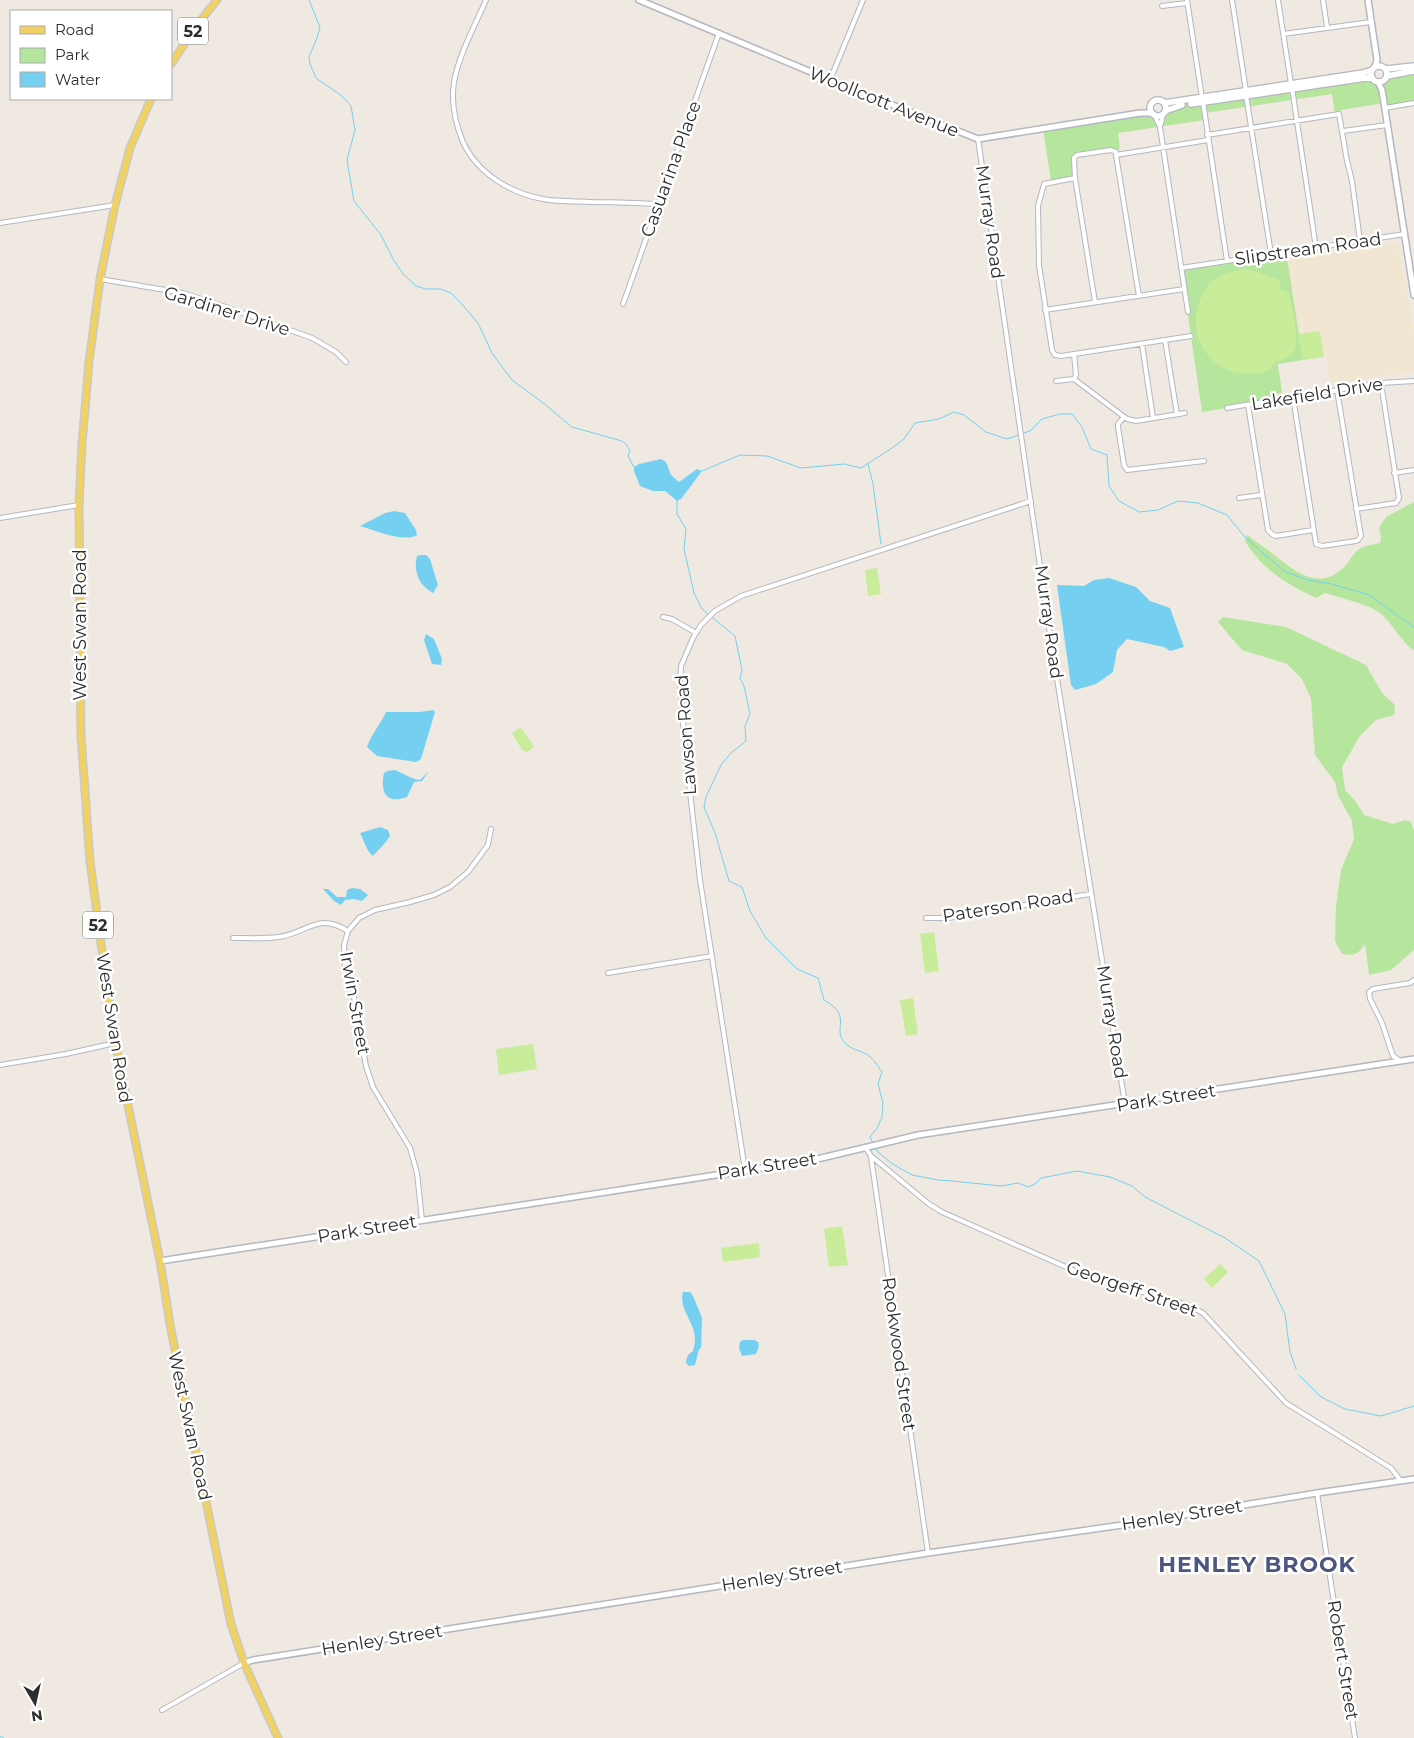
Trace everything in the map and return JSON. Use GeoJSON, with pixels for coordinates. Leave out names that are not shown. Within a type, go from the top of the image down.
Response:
{"type":"FeatureCollection","features":[{"type":"Feature","properties":{"kind":"main road","name":"52"},"geometry":{"type":"LineString","coordinates":[[172,63],[214,1]]}},
{"type":"Feature","properties":{"kind":"main road","name":"Woollcott Avenue"},"geometry":{"type":"LineString","coordinates":[[1153,114],[1158,115],[1176,106],[1202,100],[1291,86],[1377,68],[1395,69],[1414,66]]}},
{"type":"Feature","properties":{"kind":"main road"},"geometry":{"type":"LineString","coordinates":[[1377,68],[1383,80]]}},
{"type":"Feature","properties":{"kind":"main road"},"geometry":{"type":"LineString","coordinates":[[1377,68],[1383,80]]}},
{"type":"Feature","properties":{"kind":"main road"},"geometry":{"type":"LineString","coordinates":[[1383,80],[1414,71]]}},
{"type":"Feature","properties":{"kind":"main road","name":"West Swan Road"},"geometry":{"type":"LineString","coordinates":[[152,100],[130,148],[115,205],[100,279],[89,371],[80,506],[81,736],[90,861],[115,1043],[160,1261],[170,1330],[231,1624],[244,1663],[278,1738]]}},
{"type":"Feature","properties":{"kind":"main road","name":"Woollcott Avenue"},"geometry":{"type":"LineString","coordinates":[[1150,106],[1155,100],[1160,100],[1164,103],[1202,100]]}},
{"type":"Feature","properties":{"kind":"main road"},"geometry":{"type":"LineString","coordinates":[[1164,103],[1164,112]]}},
{"type":"Feature","properties":{"kind":"main road"},"geometry":{"type":"LineString","coordinates":[[1150,106],[1153,114]]}},
{"type":"Feature","properties":{"kind":"street"},"geometry":{"type":"LineString","coordinates":[[486,0],[462,57],[454,82],[453,104],[458,131],[468,154],[496,181],[519,192],[544,199],[658,204]]}},
{"type":"Feature","properties":{"kind":"street","name":"Woollcott Avenue"},"geometry":{"type":"LineString","coordinates":[[640,0],[830,80],[978,139],[1140,113],[1153,114]]}},
{"type":"Feature","properties":{"kind":"street"},"geometry":{"type":"LineString","coordinates":[[830,80],[863,0]]}},
{"type":"Feature","properties":{"kind":"street"},"geometry":{"type":"LineString","coordinates":[[1232,0],[1271,254]]}},
{"type":"Feature","properties":{"kind":"street"},"geometry":{"type":"LineString","coordinates":[[1278,0],[1316,248]]}},
{"type":"Feature","properties":{"kind":"street"},"geometry":{"type":"LineString","coordinates":[[1323,0],[1328,27]]}},
{"type":"Feature","properties":{"kind":"street"},"geometry":{"type":"LineString","coordinates":[[1368,0],[1377,68]]}},
{"type":"Feature","properties":{"kind":"street"},"geometry":{"type":"LineString","coordinates":[[1162,6],[1187,1],[1227,261]]}},
{"type":"Feature","properties":{"kind":"street"},"geometry":{"type":"LineString","coordinates":[[1283,34],[1371,22]]}},
{"type":"Feature","properties":{"kind":"street","name":"Casuarina Place"},"geometry":{"type":"LineString","coordinates":[[623,304],[720,33]]}},
{"type":"Feature","properties":{"kind":"street"},"geometry":{"type":"LineString","coordinates":[[1383,80],[1382,90],[1387,125],[1414,295]]}},
{"type":"Feature","properties":{"kind":"street"},"geometry":{"type":"LineString","coordinates":[[1385,108],[1414,103]]}},
{"type":"Feature","properties":{"kind":"street","name":"Woollcott Avenue"},"geometry":{"type":"LineString","coordinates":[[1140,113],[1150,106]]}},
{"type":"Feature","properties":{"kind":"street"},"geometry":{"type":"LineString","coordinates":[[1160,127],[1164,112]]}},
{"type":"Feature","properties":{"kind":"street"},"geometry":{"type":"LineString","coordinates":[[1153,114],[1160,127],[1188,312]]}},
{"type":"Feature","properties":{"kind":"street"},"geometry":{"type":"LineString","coordinates":[[1207,135],[1339,114],[1352,181],[1360,241]]}},
{"type":"Feature","properties":{"kind":"street"},"geometry":{"type":"LineString","coordinates":[[1343,131],[1387,125]]}},
{"type":"Feature","properties":{"kind":"street","name":"Murray Road"},"geometry":{"type":"LineString","coordinates":[[978,139],[1090,894],[1125,1104]]}},
{"type":"Feature","properties":{"kind":"street"},"geometry":{"type":"LineString","coordinates":[[1116,155],[1208,140]]}},
{"type":"Feature","properties":{"kind":"street"},"geometry":{"type":"LineString","coordinates":[[1095,302],[1075,178],[1074,158],[1077,155],[1111,150],[1116,152],[1139,296]]}},
{"type":"Feature","properties":{"kind":"street"},"geometry":{"type":"LineString","coordinates":[[1075,178],[1044,184],[1038,206],[1039,265],[1052,350],[1055,355],[1061,356],[1191,336]]}},
{"type":"Feature","properties":{"kind":"street"},"geometry":{"type":"LineString","coordinates":[[0,223],[115,205]]}},
{"type":"Feature","properties":{"kind":"street","name":"Slipstream Road"},"geometry":{"type":"LineString","coordinates":[[1181,268],[1405,234]]}},
{"type":"Feature","properties":{"kind":"street","name":"Gardiner Drive"},"geometry":{"type":"LineString","coordinates":[[100,279],[184,293],[312,338],[336,352],[346,362]]}},
{"type":"Feature","properties":{"kind":"street"},"geometry":{"type":"LineString","coordinates":[[1045,310],[1184,289]]}},
{"type":"Feature","properties":{"kind":"street"},"geometry":{"type":"LineString","coordinates":[[1165,340],[1177,414]]}},
{"type":"Feature","properties":{"kind":"street"},"geometry":{"type":"LineString","coordinates":[[1142,344],[1153,418]]}},
{"type":"Feature","properties":{"kind":"street"},"geometry":{"type":"LineString","coordinates":[[1074,354],[1076,372],[1074,379]]}},
{"type":"Feature","properties":{"kind":"street","name":"Lakefield Drive"},"geometry":{"type":"LineString","coordinates":[[1408,380],[1414,377]]}},
{"type":"Feature","properties":{"kind":"street"},"geometry":{"type":"LineString","coordinates":[[1056,381],[1074,379],[1126,419],[1136,421],[1185,413]]}},
{"type":"Feature","properties":{"kind":"street","name":"Lakefield Drive"},"geometry":{"type":"LineString","coordinates":[[1226,408],[1381,383],[1414,381]]}},
{"type":"Feature","properties":{"kind":"street"},"geometry":{"type":"LineString","coordinates":[[1356,509],[1398,501],[1381,383]]}},
{"type":"Feature","properties":{"kind":"street"},"geometry":{"type":"LineString","coordinates":[[1293,398],[1314,540],[1319,546],[1358,540],[1361,536],[1337,390]]}},
{"type":"Feature","properties":{"kind":"street"},"geometry":{"type":"LineString","coordinates":[[1248,404],[1268,530],[1273,535],[1313,530]]}},
{"type":"Feature","properties":{"kind":"street"},"geometry":{"type":"LineString","coordinates":[[1124,417],[1118,424],[1118,427],[1124,465],[1128,470],[1204,461]]}},
{"type":"Feature","properties":{"kind":"street"},"geometry":{"type":"LineString","coordinates":[[1394,473],[1414,470]]}},
{"type":"Feature","properties":{"kind":"street"},"geometry":{"type":"LineString","coordinates":[[1239,498],[1261,495]]}},
{"type":"Feature","properties":{"kind":"street","name":"Lawson Road"},"geometry":{"type":"LineString","coordinates":[[745,1170],[694,831],[680,682],[681,666],[701,625],[715,611],[742,596],[1031,501]]}},
{"type":"Feature","properties":{"kind":"street"},"geometry":{"type":"LineString","coordinates":[[0,518],[80,506]]}},
{"type":"Feature","properties":{"kind":"street"},"geometry":{"type":"LineString","coordinates":[[663,617],[672,619],[696,633]]}},
{"type":"Feature","properties":{"kind":"street","name":"Irwin Street"},"geometry":{"type":"LineString","coordinates":[[422,1220],[417,1173],[410,1148],[373,1087],[366,1066],[351,980],[346,965],[344,945],[348,931],[359,918],[374,910],[434,895],[450,887],[468,872],[488,845],[492,829]]}},
{"type":"Feature","properties":{"kind":"street","name":"Paterson Road"},"geometry":{"type":"LineString","coordinates":[[926,918],[948,918],[1090,894]]}},
{"type":"Feature","properties":{"kind":"street"},"geometry":{"type":"LineString","coordinates":[[233,938],[278,937],[326,922],[338,924],[348,931]]}},
{"type":"Feature","properties":{"kind":"street"},"geometry":{"type":"LineString","coordinates":[[608,973],[712,956]]}},
{"type":"Feature","properties":{"kind":"street"},"geometry":{"type":"LineString","coordinates":[[1399,1060],[1393,1056],[1382,1023],[1370,999],[1370,992],[1373,989],[1410,983],[1414,980]]}},
{"type":"Feature","properties":{"kind":"street"},"geometry":{"type":"LineString","coordinates":[[0,1065],[66,1054],[115,1043]]}},
{"type":"Feature","properties":{"kind":"street","name":"Park Street"},"geometry":{"type":"LineString","coordinates":[[1373,1066],[1414,1059]]}},
{"type":"Feature","properties":{"kind":"street","name":"Park Street"},"geometry":{"type":"LineString","coordinates":[[160,1261],[814,1160],[918,1135],[1414,1059]]}},
{"type":"Feature","properties":{"kind":"street","name":"Georgeff Street"},"geometry":{"type":"LineString","coordinates":[[865,1147],[870,1156],[929,1204],[942,1212],[1084,1275],[1187,1305],[1203,1313],[1286,1403],[1391,1468],[1400,1480]]}},
{"type":"Feature","properties":{"kind":"street","name":"Rookwood Street"},"geometry":{"type":"LineString","coordinates":[[870,1156],[928,1553]]}},
{"type":"Feature","properties":{"kind":"street","name":"Henley Street"},"geometry":{"type":"LineString","coordinates":[[162,1710],[244,1663],[253,1660],[928,1553],[1122,1525],[1317,1492],[1414,1479]]}},
{"type":"Feature","properties":{"kind":"street","name":"Robert Street"},"geometry":{"type":"LineString","coordinates":[[1317,1492],[1355,1738]]}},
{"type":"Feature","properties":{"kind":"shaded area"},"geometry":{"type":"Polygon","coordinates":[[[1398,242],[1414,332],[1414,372],[1330,385],[1326,357],[1303,360],[1284,257],[1398,242]]]}},
{"type":"Feature","properties":{"kind":"green space"},"geometry":{"type":"Polygon","coordinates":[[[1414,74],[1414,103],[1385,108],[1384,103],[1341,110],[1339,114],[1335,114],[1332,94],[1205,113],[1205,120],[1118,133],[1120,149],[1077,155],[1075,156],[1075,178],[1051,181],[1043,129],[1140,113],[1158,115],[1174,106],[1365,77],[1378,82],[1384,81],[1387,76],[1414,74]]]}},
{"type":"Feature","properties":{"kind":"green space"},"geometry":{"type":"Polygon","coordinates":[[[1286,252],[1303,360],[1278,364],[1283,399],[1202,412],[1181,268],[1286,252]]]}},
{"type":"Feature","properties":{"kind":"green space"},"geometry":{"type":"Polygon","coordinates":[[[1246,269],[1280,280],[1280,289],[1287,291],[1290,296],[1296,332],[1296,346],[1290,356],[1274,362],[1270,370],[1254,374],[1238,373],[1224,368],[1212,360],[1203,348],[1198,335],[1196,319],[1200,300],[1204,291],[1213,280],[1225,274],[1246,269]]]}},
{"type":"Feature","properties":{"kind":"green space"},"geometry":{"type":"Polygon","coordinates":[[[1320,331],[1324,357],[1303,360],[1298,334],[1320,331]]]}},
{"type":"Feature","properties":{"kind":"green space"},"geometry":{"type":"Polygon","coordinates":[[[1414,502],[1414,650],[1406,644],[1380,613],[1362,604],[1325,593],[1316,598],[1285,581],[1267,568],[1245,541],[1247,535],[1297,572],[1315,578],[1324,578],[1334,575],[1343,568],[1360,549],[1380,543],[1379,528],[1386,517],[1414,502]]]}},
{"type":"Feature","properties":{"kind":"green space"},"geometry":{"type":"Polygon","coordinates":[[[877,568],[881,594],[868,596],[865,570],[877,568]]]}},
{"type":"Feature","properties":{"kind":"green space"},"geometry":{"type":"Polygon","coordinates":[[[1223,617],[1286,627],[1366,665],[1382,693],[1395,705],[1394,715],[1376,720],[1360,736],[1342,767],[1345,790],[1364,815],[1393,824],[1405,820],[1411,822],[1414,831],[1414,950],[1391,970],[1369,975],[1365,944],[1355,954],[1346,955],[1342,954],[1335,941],[1336,906],[1341,870],[1354,839],[1352,821],[1338,795],[1335,782],[1315,755],[1311,699],[1302,679],[1287,664],[1242,650],[1218,622],[1223,617]]]}},
{"type":"Feature","properties":{"kind":"green space"},"geometry":{"type":"Polygon","coordinates":[[[520,728],[534,747],[527,752],[522,750],[512,733],[520,728]]]}},
{"type":"Feature","properties":{"kind":"green space"},"geometry":{"type":"Polygon","coordinates":[[[934,932],[939,971],[925,973],[920,934],[934,932]]]}},
{"type":"Feature","properties":{"kind":"green space"},"geometry":{"type":"Polygon","coordinates":[[[913,998],[918,1034],[906,1036],[900,1000],[913,998]]]}},
{"type":"Feature","properties":{"kind":"green space"},"geometry":{"type":"Polygon","coordinates":[[[533,1044],[537,1069],[499,1075],[496,1049],[533,1044]]]}},
{"type":"Feature","properties":{"kind":"green space"},"geometry":{"type":"Polygon","coordinates":[[[842,1226],[848,1265],[829,1267],[824,1229],[842,1226]]]}},
{"type":"Feature","properties":{"kind":"green space"},"geometry":{"type":"Polygon","coordinates":[[[759,1243],[760,1257],[723,1262],[721,1248],[759,1243]]]}},
{"type":"Feature","properties":{"kind":"green space"},"geometry":{"type":"Polygon","coordinates":[[[1220,1264],[1228,1272],[1212,1288],[1204,1279],[1220,1264]]]}},
{"type":"Feature","properties":{"kind":"water"},"geometry":{"type":"Polygon","coordinates":[[[661,459],[666,462],[671,475],[679,482],[697,469],[702,471],[681,499],[677,501],[665,491],[653,491],[640,486],[634,471],[634,467],[639,464],[661,459]]]}},
{"type":"Feature","properties":{"kind":"water"},"geometry":{"type":"Polygon","coordinates":[[[394,511],[405,513],[416,530],[417,535],[405,538],[397,537],[360,526],[385,513],[394,511]]]}},
{"type":"Feature","properties":{"kind":"water"},"geometry":{"type":"Polygon","coordinates":[[[426,555],[430,559],[438,585],[433,593],[418,578],[416,562],[417,556],[426,555]]]}},
{"type":"Feature","properties":{"kind":"water"},"geometry":{"type":"Polygon","coordinates":[[[1109,578],[1136,587],[1150,601],[1170,608],[1184,647],[1170,651],[1164,647],[1127,639],[1117,650],[1113,672],[1096,684],[1075,690],[1071,685],[1057,585],[1084,586],[1094,580],[1109,578]]]}},
{"type":"Feature","properties":{"kind":"water"},"geometry":{"type":"Polygon","coordinates":[[[426,634],[434,639],[442,659],[441,665],[432,664],[424,640],[426,634]]]}},
{"type":"Feature","properties":{"kind":"water"},"geometry":{"type":"Polygon","coordinates":[[[433,710],[435,712],[421,759],[416,762],[377,756],[367,747],[386,712],[433,710]]]}},
{"type":"Feature","properties":{"kind":"water"},"geometry":{"type":"Polygon","coordinates":[[[395,770],[420,780],[429,771],[422,781],[414,782],[407,797],[394,799],[386,795],[383,780],[384,773],[395,770]]]}},
{"type":"Feature","properties":{"kind":"water"},"geometry":{"type":"Polygon","coordinates":[[[380,827],[388,830],[390,836],[373,856],[360,833],[380,827]]]}},
{"type":"Feature","properties":{"kind":"water"},"geometry":{"type":"Polygon","coordinates":[[[352,888],[360,889],[368,895],[362,901],[354,899],[345,900],[341,905],[334,901],[323,889],[328,889],[337,897],[346,897],[347,890],[352,888]]]}},
{"type":"Feature","properties":{"kind":"water"},"geometry":{"type":"Polygon","coordinates":[[[683,1292],[690,1292],[693,1296],[702,1318],[701,1348],[699,1349],[695,1365],[689,1366],[686,1363],[688,1355],[693,1351],[695,1339],[683,1304],[683,1292]]]}},
{"type":"Feature","properties":{"kind":"water"},"geometry":{"type":"Polygon","coordinates":[[[743,1340],[758,1342],[759,1346],[756,1354],[742,1356],[739,1348],[740,1342],[743,1340]]]}},
{"type":"Feature","properties":{"kind":"waterway"},"geometry":{"type":"LineString","coordinates":[[309,0],[320,27],[309,57],[310,64],[316,78],[342,96],[351,106],[355,130],[347,160],[354,201],[381,235],[403,274],[416,286],[426,289],[440,289],[451,293],[478,323],[492,353],[512,380],[572,427],[622,441],[630,451],[628,456],[634,467]]}},
{"type":"Feature","properties":{"kind":"waterway"},"geometry":{"type":"LineString","coordinates":[[702,471],[740,455],[767,456],[801,468],[844,464],[861,468],[904,439],[915,423],[939,419],[954,412],[964,415],[986,432],[1007,439],[1030,431],[1042,419],[1060,414],[1072,414],[1082,427],[1091,449],[1107,455],[1109,486],[1119,501],[1139,512],[1158,510],[1178,501],[1198,503],[1227,515],[1244,536],[1286,572],[1308,580],[1332,584],[1369,595],[1414,627]]}},
{"type":"Feature","properties":{"kind":"waterway"},"geometry":{"type":"LineString","coordinates":[[868,464],[873,484],[881,544]]}},
{"type":"Feature","properties":{"kind":"waterway"},"geometry":{"type":"LineString","coordinates":[[677,501],[677,514],[686,529],[684,549],[694,593],[702,609],[735,636],[742,670],[740,678],[744,686],[750,714],[745,726],[746,741],[732,752],[721,765],[706,797],[704,807],[715,833],[729,881],[742,887],[750,911],[766,938],[797,969],[818,978],[824,1000],[833,1006],[840,1017],[841,1038],[850,1047],[868,1056],[882,1072],[878,1084],[883,1103],[882,1117],[870,1137],[873,1143]]}},
{"type":"Feature","properties":{"kind":"waterway"},"geometry":{"type":"LineString","coordinates":[[874,1147],[891,1163],[912,1175],[938,1180],[1001,1186],[1018,1183],[1028,1187],[1035,1184],[1041,1178],[1077,1171],[1110,1177],[1132,1186],[1145,1197],[1225,1238],[1259,1261],[1285,1314],[1290,1352],[1296,1369]]}},
{"type":"Feature","properties":{"kind":"waterway"},"geometry":{"type":"LineString","coordinates":[[1299,1375],[1321,1397],[1345,1409],[1381,1416],[1414,1406]]}},
{"type":"Feature","properties":{"kind":"waterway","name":"HENLEY BROOK"},"geometry":{"type":"LineString","coordinates":[[0,1736],[4,1738]]}},
{"type":"Feature","properties":{"kind":"district","name":"HENLEY BROOK"},"geometry":{"type":"Point","coordinates":[1257,1564]}}]}
